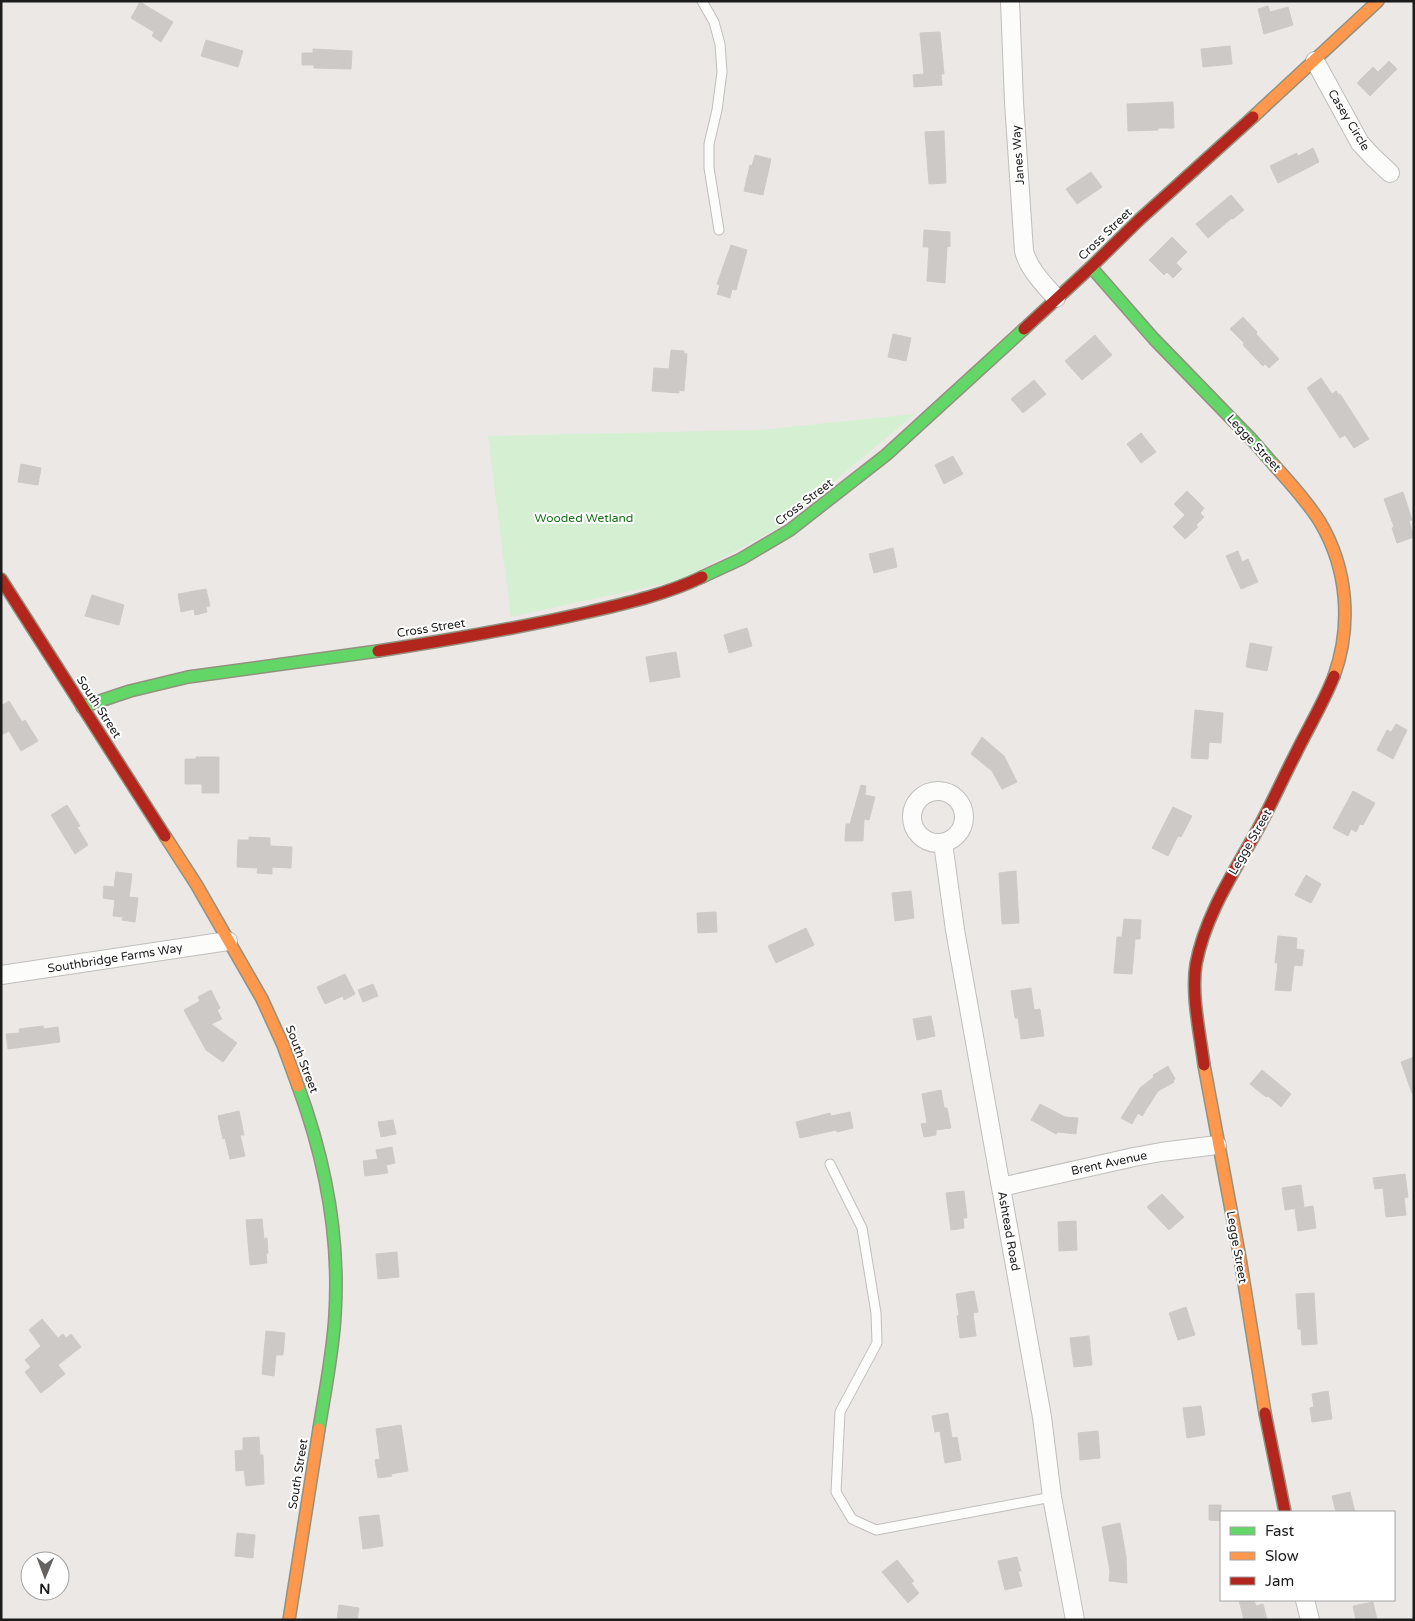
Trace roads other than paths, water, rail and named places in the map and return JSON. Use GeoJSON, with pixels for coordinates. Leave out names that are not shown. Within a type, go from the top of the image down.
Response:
{"type":"FeatureCollection","features":[{"type":"Feature","properties":{"kind":"street","name":"Janes Way"},"geometry":{"type":"LineString","coordinates":[[1010,1],[1014,102],[1024,251],[1026,260],[1031,268],[1056,298]]}},
{"type":"Feature","properties":{"kind":"street","name":"Cross Street"},"geometry":{"type":"LineString","coordinates":[[82,706],[130,691],[188,677],[365,653],[522,627],[673,589],[741,559],[782,535],[869,469],[1091,267],[1140,219],[1315,61],[1378,1]]}},
{"type":"Feature","properties":{"kind":"street","name":"Casey Circle"},"geometry":{"type":"LineString","coordinates":[[1315,61],[1360,142],[1390,173]]}},
{"type":"Feature","properties":{"kind":"street","name":"Legge Street"},"geometry":{"type":"LineString","coordinates":[[1091,267],[1154,339],[1253,441],[1297,491],[1327,536],[1336,559],[1345,600],[1344,640],[1327,694],[1295,754],[1268,811],[1214,907],[1199,951],[1195,977],[1198,1023],[1218,1145],[1240,1258],[1265,1414],[1284,1511]]}},
{"type":"Feature","properties":{"kind":"street","name":"South Street"},"geometry":{"type":"LineString","coordinates":[[1,579],[196,884],[270,1015],[301,1092],[316,1140],[326,1183],[335,1250],[336,1294],[333,1338],[289,1620]]}},
{"type":"Feature","properties":{"kind":"street","name":"Ashtead Road"},"geometry":{"type":"LineString","coordinates":[[943,843],[955,930],[1042,1418],[1052,1497],[1075,1620]]}},
{"type":"Feature","properties":{"kind":"street","name":"Southbridge Farms Way"},"geometry":{"type":"LineString","coordinates":[[1,975],[228,941]]}},
{"type":"Feature","properties":{"kind":"street","name":"Brent Avenue"},"geometry":{"type":"LineString","coordinates":[[1001,1187],[1134,1157],[1218,1145]]}},
{"type":"Feature","properties":{"kind":"street"},"geometry":{"type":"LineString","coordinates":[[1306,1601],[1310,1620]]}},
{"type":"Feature","properties":{"kind":"lane"},"geometry":{"type":"LineString","coordinates":[[702,1],[714,22],[720,44],[722,72],[717,110],[709,144],[709,168],[719,230]]}},
{"type":"Feature","properties":{"kind":"lane"},"geometry":{"type":"LineString","coordinates":[[830,1164],[862,1228],[876,1313],[877,1343],[840,1412],[836,1492],[852,1518],[876,1530],[1052,1497]]}},
{"type":"Feature","properties":{"kind":"park label","name":"Wooded Wetland"},"geometry":{"type":"Point","coordinates":[584,518]}}]}
